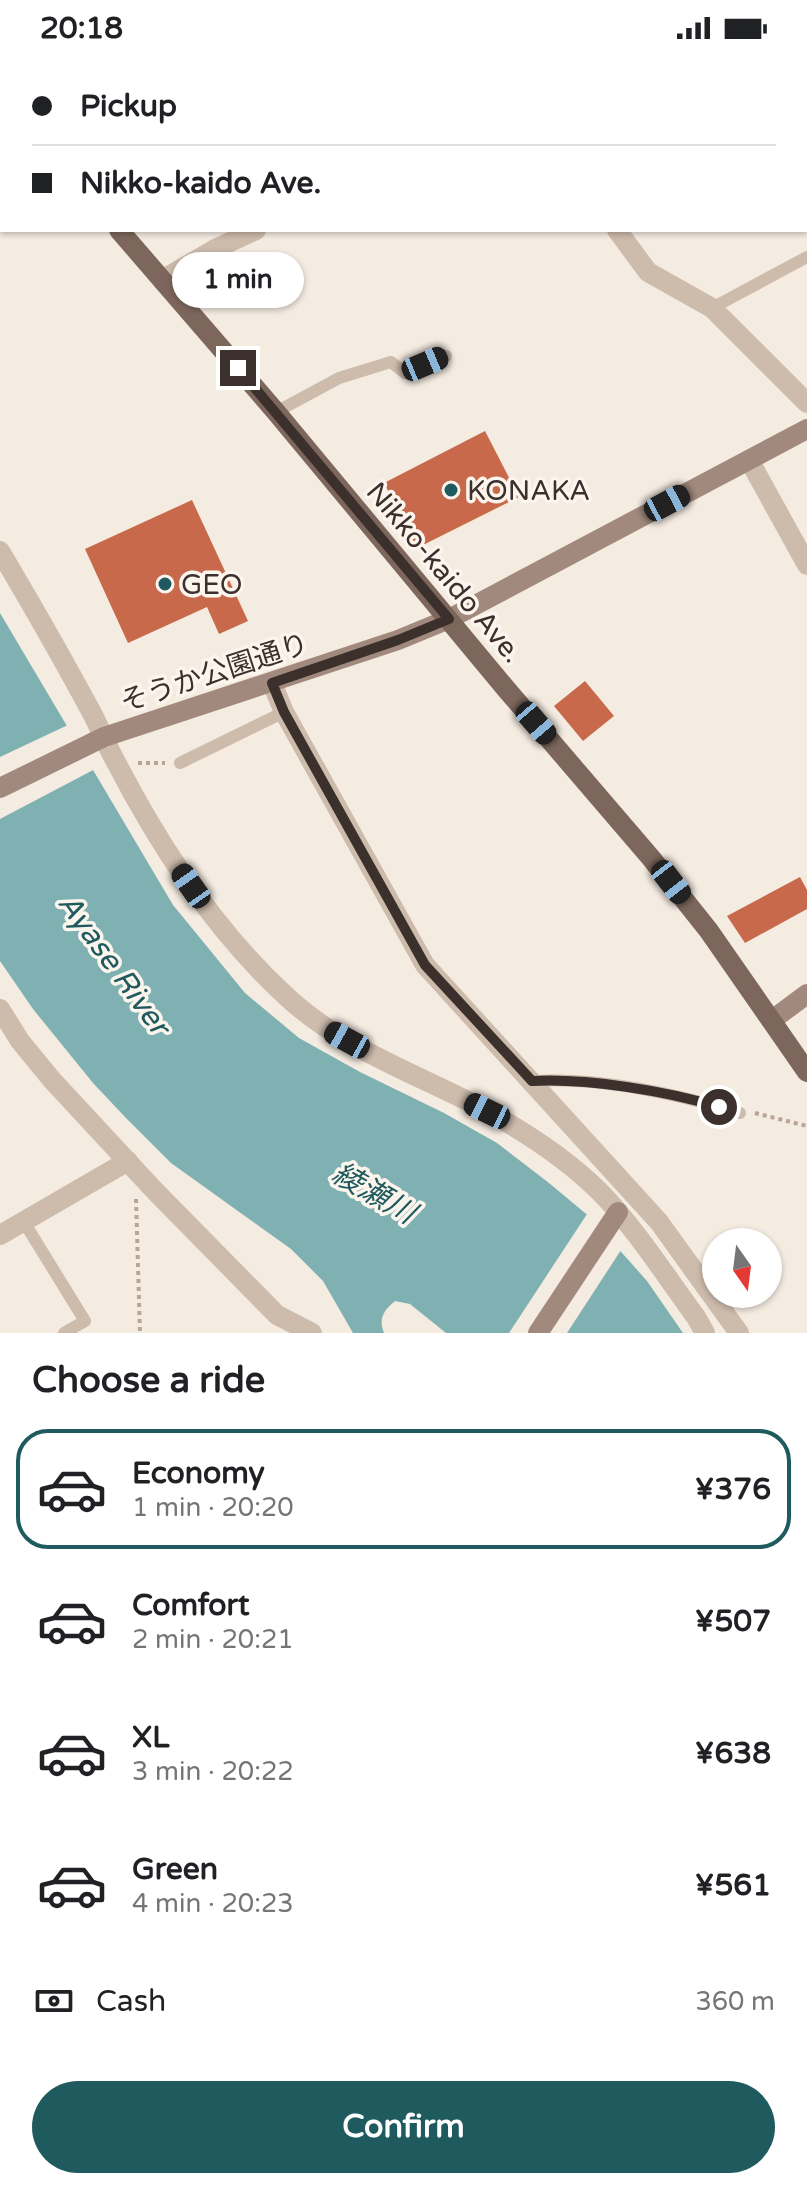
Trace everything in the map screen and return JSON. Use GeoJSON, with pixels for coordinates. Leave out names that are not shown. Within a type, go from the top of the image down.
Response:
{"type":"FeatureCollection","features":[{"type":"Feature","properties":{"kind":"main road","name":"Nikko-kaido Ave."},"geometry":{"type":"LineString","coordinates":[[121,232],[651,858],[709,931],[807,1072]]}},
{"type":"Feature","properties":{"kind":"street"},"geometry":{"type":"LineString","coordinates":[[162,280],[252,232]]}},
{"type":"Feature","properties":{"kind":"street"},"geometry":{"type":"LineString","coordinates":[[618,232],[648,272],[712,308],[807,403]]}},
{"type":"Feature","properties":{"kind":"street","name":"そうか公園通り"},"geometry":{"type":"LineString","coordinates":[[0,788],[95,741],[398,640],[449,619],[807,429]]}},
{"type":"Feature","properties":{"kind":"street"},"geometry":{"type":"LineString","coordinates":[[749,460],[807,565]]}},
{"type":"Feature","properties":{"kind":"street"},"geometry":{"type":"LineString","coordinates":[[0,551],[95,741],[116,763],[174,862],[208,911],[251,963],[324,1028],[487,1111],[530,1137],[576,1171],[613,1220],[696,1317],[705,1333]]}},
{"type":"Feature","properties":{"kind":"street"},"geometry":{"type":"LineString","coordinates":[[272,683],[284,712],[425,965],[659,1222],[739,1333]]}},
{"type":"Feature","properties":{"kind":"street"},"geometry":{"type":"LineString","coordinates":[[772,1020],[807,994]]}},
{"type":"Feature","properties":{"kind":"street"},"geometry":{"type":"LineString","coordinates":[[0,1009],[20,1041],[52,1080],[185,1223],[277,1315],[312,1333]]}},
{"type":"Feature","properties":{"kind":"street"},"geometry":{"type":"LineString","coordinates":[[0,1235],[131,1164]]}},
{"type":"Feature","properties":{"kind":"street"},"geometry":{"type":"LineString","coordinates":[[538,1333],[613,1220]]}},
{"type":"Feature","properties":{"kind":"lane"},"geometry":{"type":"LineString","coordinates":[[712,308],[807,257]]}},
{"type":"Feature","properties":{"kind":"lane"},"geometry":{"type":"LineString","coordinates":[[276,412],[339,378],[391,362],[405,373],[446,356]]}},
{"type":"Feature","properties":{"kind":"lane"},"geometry":{"type":"LineString","coordinates":[[180,763],[284,712]]}},
{"type":"Feature","properties":{"kind":"lane"},"geometry":{"type":"LineString","coordinates":[[532,1081],[554,1080],[625,1088],[698,1100],[740,1113]]}},
{"type":"Feature","properties":{"kind":"lane"},"geometry":{"type":"LineString","coordinates":[[24,1222],[85,1321],[64,1333]]}},
{"type":"Feature","properties":{"kind":"path"},"geometry":{"type":"LineString","coordinates":[[140,763],[180,763]]}},
{"type":"Feature","properties":{"kind":"path"},"geometry":{"type":"LineString","coordinates":[[740,1113],[744,1111],[807,1126]]}},
{"type":"Feature","properties":{"kind":"path"},"geometry":{"type":"LineString","coordinates":[[131,1164],[140,1333]]}},
{"type":"Feature","properties":{"kind":"water"},"geometry":{"type":"Polygon","coordinates":[[[0,613],[173,905],[245,993],[299,1038],[497,1143],[549,1183],[591,1218],[647,1281],[683,1333],[446,1333],[410,1304],[395,1301],[383,1315],[384,1333],[353,1333],[323,1281],[291,1249],[171,1163],[126,1118],[33,1009],[0,961],[0,613]]]}},
{"type":"Feature","properties":{"kind":"pier"},"geometry":{"type":"Polygon","coordinates":[[[70,724],[97,768],[0,819],[0,757],[70,724]]]}},
{"type":"Feature","properties":{"kind":"pier"},"geometry":{"type":"Polygon","coordinates":[[[589,1211],[623,1247],[567,1333],[509,1333],[589,1211]]]}},
{"type":"Feature","properties":{"kind":"building"},"geometry":{"type":"Polygon","coordinates":[[[485,431],[519,497],[417,548],[384,483],[485,431]]]}},
{"type":"Feature","properties":{"kind":"building","name":"GEO"},"geometry":{"type":"Polygon","coordinates":[[[192,500],[248,621],[219,634],[207,607],[128,643],[85,549],[192,500]]]}},
{"type":"Feature","properties":{"kind":"building"},"geometry":{"type":"Polygon","coordinates":[[[585,681],[614,716],[583,741],[554,706],[585,681]]]}},
{"type":"Feature","properties":{"kind":"building"},"geometry":{"type":"Polygon","coordinates":[[[800,877],[807,890],[807,909],[745,943],[727,916],[800,877]]]}},
{"type":"Feature","properties":{"kind":"place","name":"KONAKA"},"geometry":{"type":"Point","coordinates":[451,490]}},
{"type":"Feature","properties":{"kind":"place","name":"GEO"},"geometry":{"type":"Point","coordinates":[165,584]}},
{"type":"Feature","properties":{"kind":"route"},"geometry":{"type":"LineString","coordinates":[[238,368],[449,619],[398,640],[272,683],[284,712],[425,965],[532,1081],[554,1080],[625,1088],[698,1100],[719,1107]]}},
{"type":"Feature","properties":{"kind":"water label","name":"Ayase River"},"geometry":{"type":"Point","coordinates":[114,964]}},
{"type":"Feature","properties":{"kind":"water label","name":"綾瀬川"},"geometry":{"type":"Point","coordinates":[374,1193]}}]}
